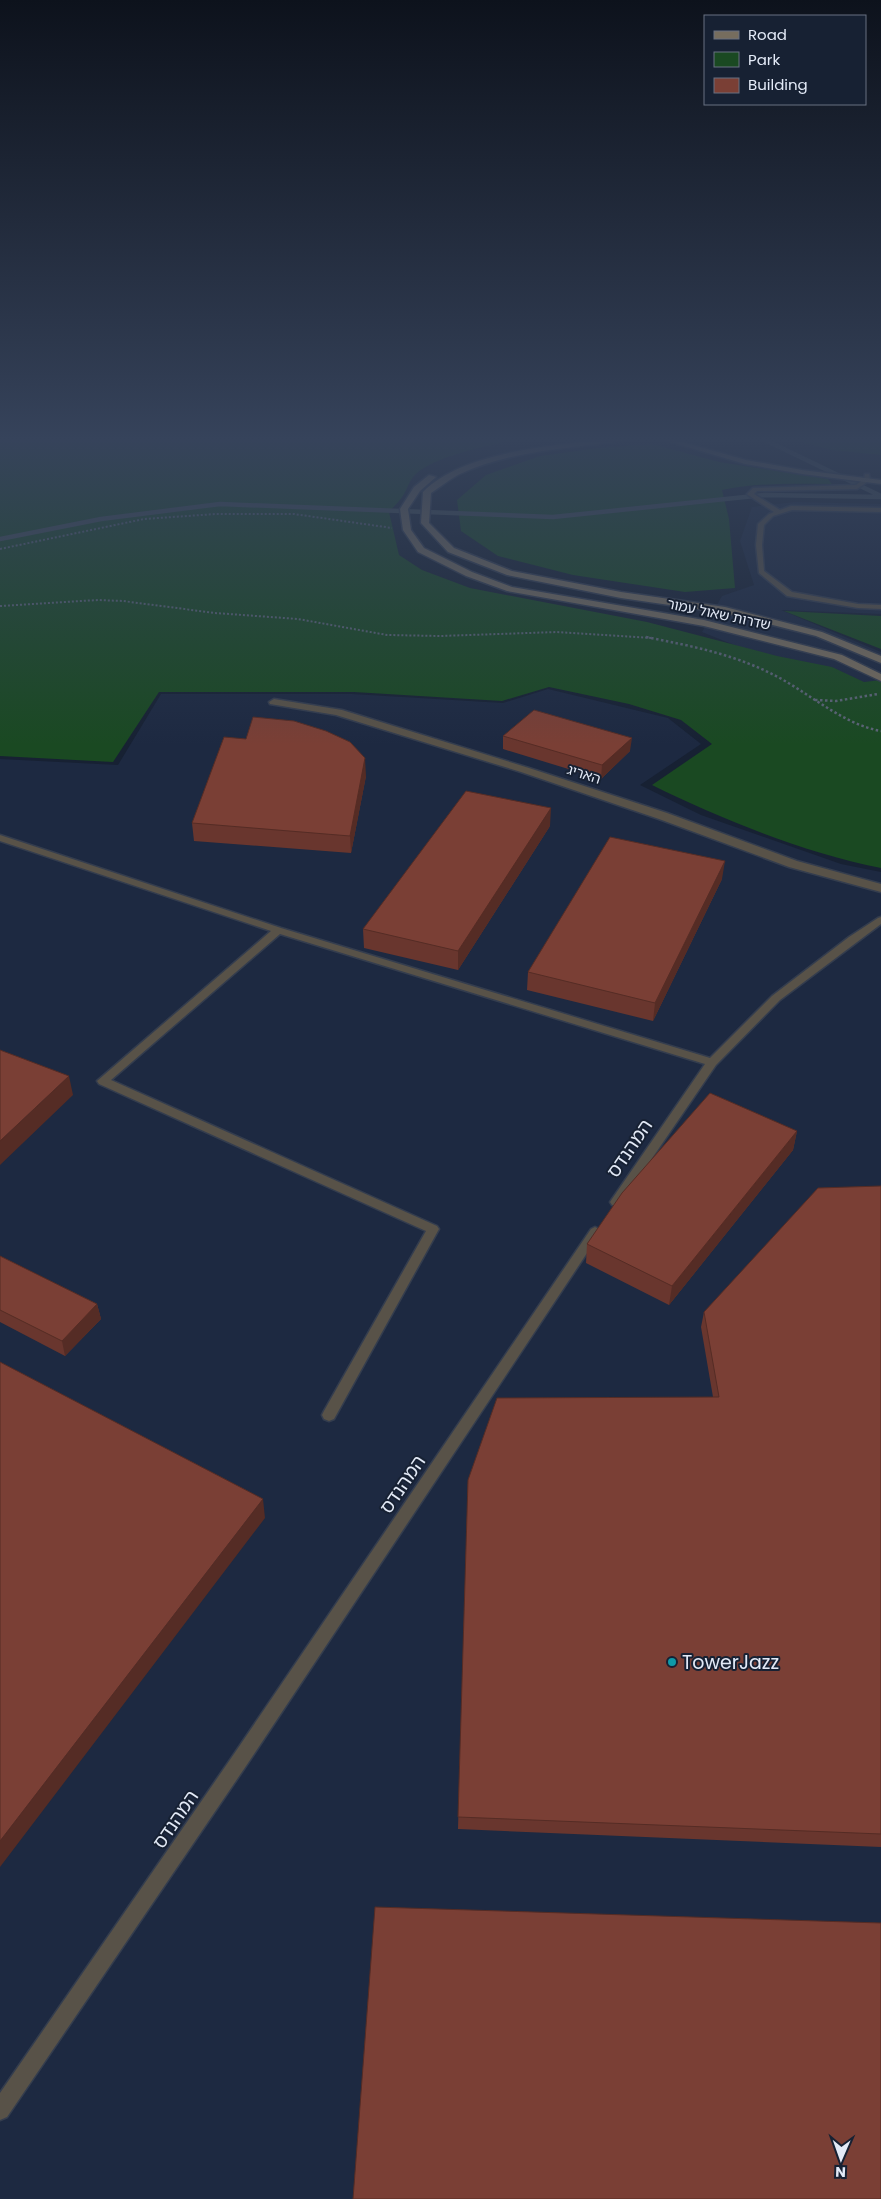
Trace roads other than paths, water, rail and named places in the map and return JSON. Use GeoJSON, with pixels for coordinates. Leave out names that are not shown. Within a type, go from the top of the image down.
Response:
{"type":"FeatureCollection","features":[{"type":"Feature","properties":{"kind":"street","name":"שדרות שאול עמור"},"geometry":{"type":"LineString","coordinates":[[414,541],[421,550],[469,574],[510,589],[704,622],[838,657],[881,678]]}},
{"type":"Feature","properties":{"kind":"street","name":"שדרות שאול עמור"},"geometry":{"type":"LineString","coordinates":[[442,541],[451,550],[510,573],[621,595],[725,610],[819,634],[881,660]]}},
{"type":"Feature","properties":{"kind":"street","name":"האריג"},"geometry":{"type":"LineString","coordinates":[[274,702],[338,712],[645,810],[792,864],[881,888]]}},
{"type":"Feature","properties":{"kind":"lane"},"geometry":{"type":"LineString","coordinates":[[759,541],[761,572],[790,594],[858,606],[881,607]]}},
{"type":"Feature","properties":{"kind":"lane"},"geometry":{"type":"LineString","coordinates":[[0,838],[278,930],[712,1062]]}},
{"type":"Feature","properties":{"kind":"lane","name":"המהנדס"},"geometry":{"type":"LineString","coordinates":[[0,2110],[240,1760],[712,1062],[776,998],[881,920]]}},
{"type":"Feature","properties":{"kind":"lane"},"geometry":{"type":"LineString","coordinates":[[278,930],[102,1081],[432,1230],[329,1415]]}},
{"type":"Feature","properties":{"kind":"place","name":"TowerJazz"},"geometry":{"type":"Point","coordinates":[672,1662]}}]}
